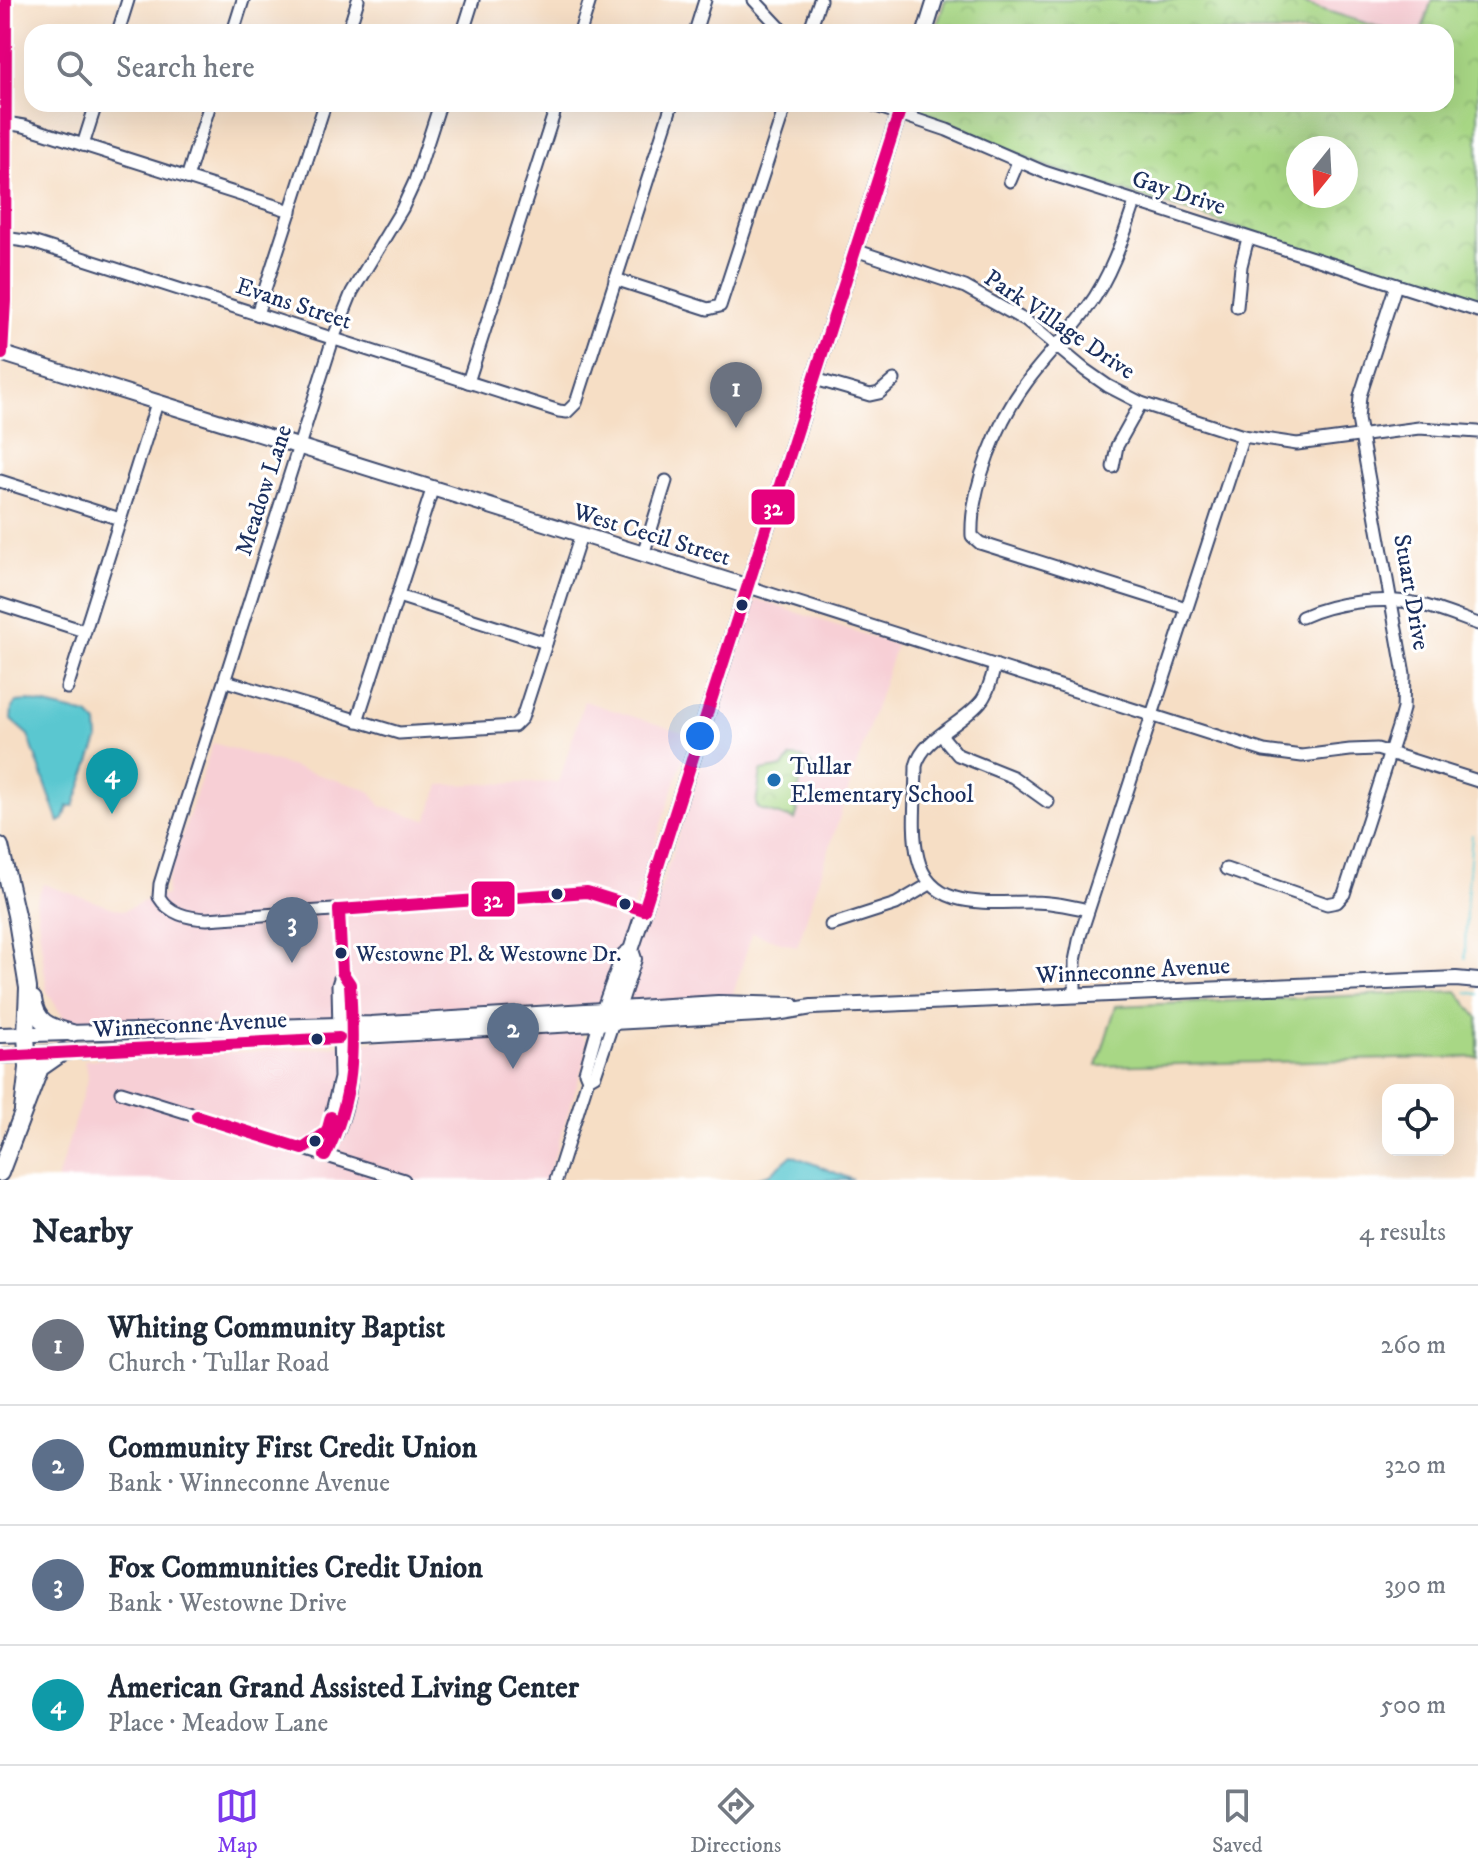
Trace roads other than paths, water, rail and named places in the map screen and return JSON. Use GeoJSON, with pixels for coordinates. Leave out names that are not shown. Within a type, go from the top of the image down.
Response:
{"type":"FeatureCollection","features":[{"type":"Feature","properties":{"kind":"highway"},"geometry":{"type":"LineString","coordinates":[[0,846],[28,988],[28,1068],[23,1110]]}},
{"type":"Feature","properties":{"kind":"highway"},"geometry":{"type":"LineString","coordinates":[[28,988],[40,1021],[72,1033]]}},
{"type":"Feature","properties":{"kind":"highway"},"geometry":{"type":"LineString","coordinates":[[0,1173],[40,1068],[63,1052]]}},
{"type":"Feature","properties":{"kind":"main road"},"geometry":{"type":"LineString","coordinates":[[928,24],[935,0]]}},
{"type":"Feature","properties":{"kind":"main road"},"geometry":{"type":"LineString","coordinates":[[609,1016],[634,959],[631,950],[900,112]]}},
{"type":"Feature","properties":{"kind":"main road","name":"West Cecil Street"},"geometry":{"type":"LineString","coordinates":[[1,354],[749,587]]}},
{"type":"Feature","properties":{"kind":"main road","name":"Winneconne Avenue"},"geometry":{"type":"LineString","coordinates":[[1456,979],[1478,972]]}},
{"type":"Feature","properties":{"kind":"main road","name":"Winneconne Avenue"},"geometry":{"type":"LineString","coordinates":[[0,1056],[609,1016],[718,1003],[777,1003],[812,1007],[1456,979],[1478,981]]}},
{"type":"Feature","properties":{"kind":"main road","name":"Winneconne Avenue"},"geometry":{"type":"LineString","coordinates":[[0,1035],[345,1031]]}},
{"type":"Feature","properties":{"kind":"street"},"geometry":{"type":"LineString","coordinates":[[1,354],[6,0]]}},
{"type":"Feature","properties":{"kind":"street"},"geometry":{"type":"LineString","coordinates":[[120,24],[128,0]]}},
{"type":"Feature","properties":{"kind":"street"},"geometry":{"type":"LineString","coordinates":[[236,24],[243,0]]}},
{"type":"Feature","properties":{"kind":"street"},"geometry":{"type":"LineString","coordinates":[[350,24],[358,0]]}},
{"type":"Feature","properties":{"kind":"street"},"geometry":{"type":"LineString","coordinates":[[466,24],[473,0]]}},
{"type":"Feature","properties":{"kind":"street"},"geometry":{"type":"LineString","coordinates":[[582,24],[590,0]]}},
{"type":"Feature","properties":{"kind":"street"},"geometry":{"type":"LineString","coordinates":[[698,24],[705,0]]}},
{"type":"Feature","properties":{"kind":"street"},"geometry":{"type":"LineString","coordinates":[[754,0],[776,24]]}},
{"type":"Feature","properties":{"kind":"street"},"geometry":{"type":"LineString","coordinates":[[812,24],[820,0]]}},
{"type":"Feature","properties":{"kind":"street"},"geometry":{"type":"LineString","coordinates":[[83,145],[93,112]]}},
{"type":"Feature","properties":{"kind":"street"},"geometry":{"type":"LineString","coordinates":[[187,178],[208,112]]}},
{"type":"Feature","properties":{"kind":"street"},"geometry":{"type":"LineString","coordinates":[[257,314],[322,112]]}},
{"type":"Feature","properties":{"kind":"street","name":"Meadow Lane"},"geometry":{"type":"LineString","coordinates":[[339,910],[194,918],[175,913],[161,902],[160,884],[333,339],[352,292],[402,209],[415,181],[437,112]]}},
{"type":"Feature","properties":{"kind":"street"},"geometry":{"type":"LineString","coordinates":[[468,382],[554,112]]}},
{"type":"Feature","properties":{"kind":"street"},"geometry":{"type":"LineString","coordinates":[[669,112],[615,279],[708,309],[720,306],[783,112]]}},
{"type":"Feature","properties":{"kind":"street","name":"Gay Drive"},"geometry":{"type":"LineString","coordinates":[[908,112],[1018,162],[1478,311]]}},
{"type":"Feature","properties":{"kind":"street"},"geometry":{"type":"LineString","coordinates":[[6,123],[24,126],[291,211]]}},
{"type":"Feature","properties":{"kind":"street"},"geometry":{"type":"LineString","coordinates":[[1010,181],[1018,162]]}},
{"type":"Feature","properties":{"kind":"street"},"geometry":{"type":"LineString","coordinates":[[1135,202],[1104,282],[1089,306],[1026,383],[997,435],[980,483],[972,536],[980,543],[1186,608]]}},
{"type":"Feature","properties":{"kind":"street","name":"Evans Street"},"geometry":{"type":"LineString","coordinates":[[4,238],[32,242],[559,411],[570,411],[576,403],[615,279]]}},
{"type":"Feature","properties":{"kind":"street"},"geometry":{"type":"LineString","coordinates":[[1237,307],[1241,266],[1248,238]]}},
{"type":"Feature","properties":{"kind":"street","name":"Park Village Drive"},"geometry":{"type":"LineString","coordinates":[[855,250],[975,291],[1005,307],[1108,386],[1141,403],[1243,436],[1297,444],[1419,428],[1478,432]]}},
{"type":"Feature","properties":{"kind":"street","name":"Stuart Drive"},"geometry":{"type":"LineString","coordinates":[[1226,869],[1327,904],[1337,902],[1344,894],[1403,709],[1405,692],[1392,601],[1358,419],[1360,396],[1396,285]]}},
{"type":"Feature","properties":{"kind":"street"},"geometry":{"type":"LineString","coordinates":[[815,379],[870,395],[879,393],[894,380]]}},
{"type":"Feature","properties":{"kind":"street"},"geometry":{"type":"LineString","coordinates":[[67,688],[157,403]]}},
{"type":"Feature","properties":{"kind":"street"},"geometry":{"type":"LineString","coordinates":[[1113,467],[1117,446],[1141,403]]}},
{"type":"Feature","properties":{"kind":"street"},"geometry":{"type":"LineString","coordinates":[[1075,995],[1077,948],[1088,910],[1243,436]]}},
{"type":"Feature","properties":{"kind":"street"},"geometry":{"type":"LineString","coordinates":[[0,481],[120,519]]}},
{"type":"Feature","properties":{"kind":"street"},"geometry":{"type":"LineString","coordinates":[[643,555],[666,481]]}},
{"type":"Feature","properties":{"kind":"street"},"geometry":{"type":"LineString","coordinates":[[357,721],[432,490]]}},
{"type":"Feature","properties":{"kind":"street"},"geometry":{"type":"LineString","coordinates":[[226,681],[405,733],[517,724],[522,718],[581,535]]}},
{"type":"Feature","properties":{"kind":"street","name":"West Cecil Street"},"geometry":{"type":"LineString","coordinates":[[749,587],[1279,754],[1316,755],[1361,749],[1390,753],[1478,781]]}},
{"type":"Feature","properties":{"kind":"street"},"geometry":{"type":"LineString","coordinates":[[398,596],[546,643]]}},
{"type":"Feature","properties":{"kind":"street"},"geometry":{"type":"LineString","coordinates":[[1302,617],[1327,607],[1392,601],[1418,604],[1478,624]]}},
{"type":"Feature","properties":{"kind":"street"},"geometry":{"type":"LineString","coordinates":[[0,604],[84,631]]}},
{"type":"Feature","properties":{"kind":"street"},"geometry":{"type":"LineString","coordinates":[[995,665],[983,699],[926,747],[916,766],[916,848],[921,869],[930,884],[949,896],[975,904],[1049,902],[1088,910]]}},
{"type":"Feature","properties":{"kind":"street"},"geometry":{"type":"LineString","coordinates":[[942,736],[958,755],[1019,780],[1048,802]]}},
{"type":"Feature","properties":{"kind":"street"},"geometry":{"type":"LineString","coordinates":[[831,925],[896,904],[930,884]]}},
{"type":"Feature","properties":{"kind":"street"},"geometry":{"type":"LineString","coordinates":[[325,1156],[327,1132],[339,1086],[350,984],[342,972],[339,910],[587,892],[644,910]]}},
{"type":"Feature","properties":{"kind":"street"},"geometry":{"type":"LineString","coordinates":[[556,1180],[588,1079],[595,1075],[609,1016]]}},
{"type":"Feature","properties":{"kind":"street"},"geometry":{"type":"LineString","coordinates":[[121,1092],[404,1180]]}},
{"type":"Feature","properties":{"kind":"water"},"geometry":{"type":"Polygon","coordinates":[[[29,701],[88,715],[97,724],[98,740],[74,806],[68,806],[64,819],[59,822],[28,735],[11,720],[16,702],[29,701]]]}},
{"type":"Feature","properties":{"kind":"water"},"geometry":{"type":"Polygon","coordinates":[[[792,1155],[853,1180],[749,1180],[770,1174],[792,1155]]]}},
{"type":"Feature","properties":{"kind":"waterway"},"geometry":{"type":"LineString","coordinates":[[1465,958],[1472,835]]}},
{"type":"Feature","properties":{"kind":"waterway"},"geometry":{"type":"LineString","coordinates":[[1467,992],[1478,994]]}},
{"type":"Feature","properties":{"kind":"place","name":"Whiting Community Baptist"},"geometry":{"type":"Point","coordinates":[736,428]}},
{"type":"Feature","properties":{"kind":"place","name":"Tullar Elementary School"},"geometry":{"type":"Point","coordinates":[774,780]}},
{"type":"Feature","properties":{"kind":"place","name":"American Grand Assisted Living Center"},"geometry":{"type":"Point","coordinates":[112,814]}},
{"type":"Feature","properties":{"kind":"place","name":"Westowne Pl. & Westowne Dr."},"geometry":{"type":"Point","coordinates":[341,953]}},
{"type":"Feature","properties":{"kind":"place","name":"Fox Communities Credit Union"},"geometry":{"type":"Point","coordinates":[292,963]}},
{"type":"Feature","properties":{"kind":"place","name":"Community First Credit Union"},"geometry":{"type":"Point","coordinates":[513,1069]}}]}
